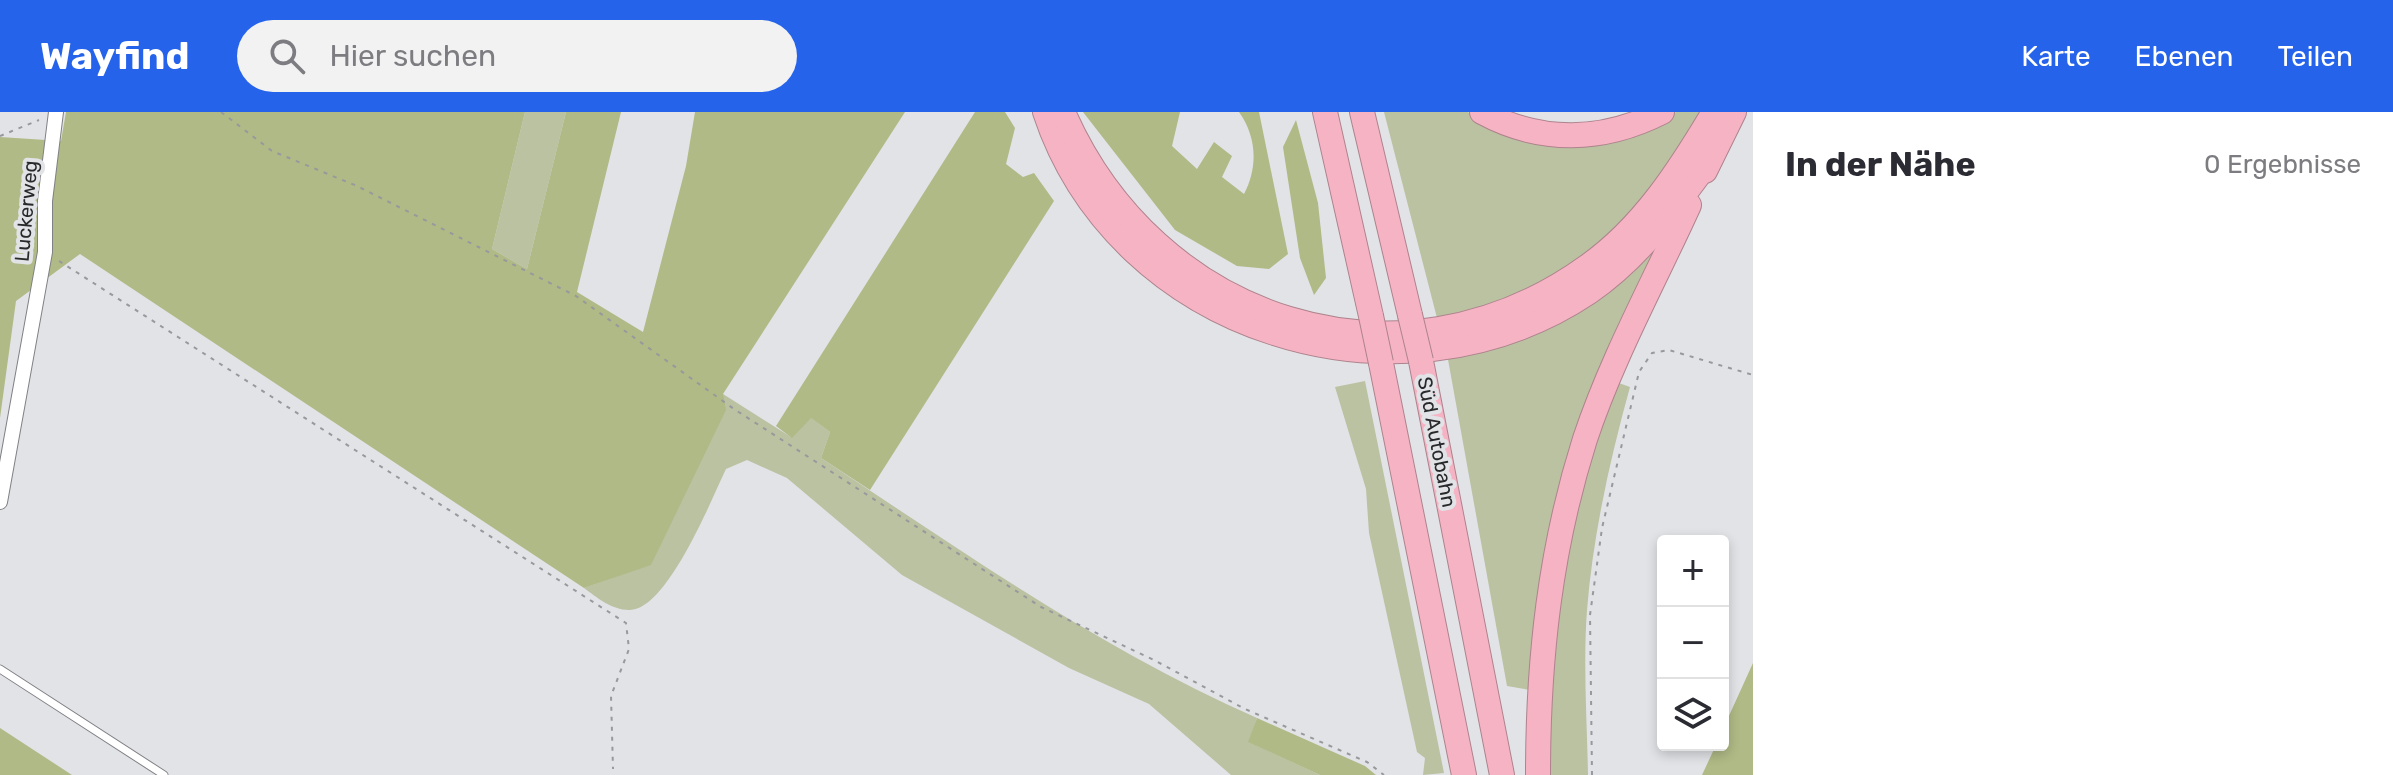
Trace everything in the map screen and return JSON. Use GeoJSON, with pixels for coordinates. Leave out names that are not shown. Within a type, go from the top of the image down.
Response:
{"type":"FeatureCollection","features":[{"type":"Feature","properties":{"kind":"highway"},"geometry":{"type":"LineString","coordinates":[[1045,112],[1071,172],[1098,211],[1127,245],[1160,275],[1230,318],[1282,338],[1344,350],[1429,350],[1506,332],[1547,316],[1589,292],[1641,247],[1711,158]]}},
{"type":"Feature","properties":{"kind":"highway"},"geometry":{"type":"LineString","coordinates":[[1063,112],[1095,176],[1117,205],[1174,260],[1234,298],[1265,311],[1325,328],[1379,332],[1446,328],[1483,319],[1552,290],[1578,274],[1624,237],[1656,200],[1714,112]]}},
{"type":"Feature","properties":{"kind":"highway","name":"Süd Autobahn"},"geometry":{"type":"LineString","coordinates":[[1325,112],[1381,363],[1464,775]]}},
{"type":"Feature","properties":{"kind":"highway","name":"Süd Autobahn"},"geometry":{"type":"LineString","coordinates":[[1362,112],[1421,361],[1502,775]]}},
{"type":"Feature","properties":{"kind":"highway"},"geometry":{"type":"LineString","coordinates":[[1482,112],[1504,124],[1564,137],[1634,126],[1662,112]]}},
{"type":"Feature","properties":{"kind":"highway"},"geometry":{"type":"LineString","coordinates":[[1538,775],[1543,619],[1564,513],[1586,437],[1621,350],[1734,112]]}},
{"type":"Feature","properties":{"kind":"street","name":"Luckerweg"},"geometry":{"type":"LineString","coordinates":[[0,502],[45,252],[45,201],[56,112]]}},
{"type":"Feature","properties":{"kind":"lane"},"geometry":{"type":"LineString","coordinates":[[0,669],[164,775]]}},
{"type":"Feature","properties":{"kind":"path"},"geometry":{"type":"LineString","coordinates":[[221,112],[272,151],[357,186],[576,296],[734,409],[1041,607],[1154,660],[1245,709],[1367,762],[1384,775]]}},
{"type":"Feature","properties":{"kind":"path"},"geometry":{"type":"LineString","coordinates":[[0,136],[41,119]]}},
{"type":"Feature","properties":{"kind":"path"},"geometry":{"type":"LineString","coordinates":[[45,252],[626,623],[629,649],[611,696],[613,769]]}},
{"type":"Feature","properties":{"kind":"path"},"geometry":{"type":"LineString","coordinates":[[1592,775],[1590,615],[1602,528],[1639,372],[1652,353],[1669,350],[1753,375]]}},
{"type":"Feature","properties":{"kind":"green space"},"geometry":{"type":"Polygon","coordinates":[[[66,112],[525,112],[492,249],[527,269],[566,112],[621,112],[577,292],[643,332],[686,166],[695,112],[905,112],[723,394],[726,410],[651,565],[584,588],[80,254],[16,301],[0,418],[0,137],[61,141],[66,112]]]}},
{"type":"Feature","properties":{"kind":"green space"},"geometry":{"type":"Polygon","coordinates":[[[525,112],[566,112],[527,269],[492,249],[525,112]]]}},
{"type":"Feature","properties":{"kind":"green space"},"geometry":{"type":"Polygon","coordinates":[[[975,112],[1005,112],[1015,128],[1006,164],[1023,177],[1034,173],[1054,201],[870,490],[821,458],[830,432],[811,418],[792,438],[776,426],[975,112]]]}},
{"type":"Feature","properties":{"kind":"green space"},"geometry":{"type":"Polygon","coordinates":[[[1083,112],[1180,112],[1172,146],[1197,169],[1214,142],[1232,156],[1222,177],[1244,194],[1252,174],[1254,153],[1249,132],[1239,112],[1259,112],[1288,254],[1269,269],[1237,266],[1175,230],[1083,112]]]}},
{"type":"Feature","properties":{"kind":"green space"},"geometry":{"type":"Polygon","coordinates":[[[1384,112],[1468,112],[1474,117],[1639,131],[1676,112],[1704,112],[1648,193],[1602,242],[1577,263],[1519,295],[1437,318],[1384,112]]]}},
{"type":"Feature","properties":{"kind":"green space"},"geometry":{"type":"Polygon","coordinates":[[[1296,120],[1318,203],[1326,278],[1314,295],[1300,258],[1283,147],[1296,120]]]}},
{"type":"Feature","properties":{"kind":"green space"},"geometry":{"type":"Polygon","coordinates":[[[1658,246],[1589,405],[1530,690],[1507,686],[1447,354],[1658,246]]]}},
{"type":"Feature","properties":{"kind":"green space"},"geometry":{"type":"Polygon","coordinates":[[[1365,381],[1444,773],[1423,775],[1425,758],[1417,752],[1369,533],[1366,489],[1335,387],[1365,381]]]}},
{"type":"Feature","properties":{"kind":"green space"},"geometry":{"type":"Polygon","coordinates":[[[1616,382],[1630,387],[1603,497],[1593,554],[1585,651],[1588,775],[1546,775],[1546,702],[1571,521],[1616,382]]]}},
{"type":"Feature","properties":{"kind":"green space"},"geometry":{"type":"Polygon","coordinates":[[[723,394],[791,437],[810,417],[830,432],[821,458],[1088,630],[1143,662],[1257,718],[1249,742],[1320,775],[1231,775],[1149,704],[1069,668],[902,575],[787,478],[747,460],[726,469],[686,552],[658,593],[643,606],[629,610],[616,608],[599,599],[584,588],[651,564],[723,394]]]}},
{"type":"Feature","properties":{"kind":"green space"},"geometry":{"type":"Polygon","coordinates":[[[1753,663],[1753,775],[1702,775],[1713,751],[1729,751],[1729,716],[1753,663]]]}},
{"type":"Feature","properties":{"kind":"green space"},"geometry":{"type":"Polygon","coordinates":[[[1257,718],[1365,766],[1376,775],[1320,775],[1248,742],[1257,718]]]}},
{"type":"Feature","properties":{"kind":"green space"},"geometry":{"type":"Polygon","coordinates":[[[0,728],[72,775],[0,775],[0,728]]]}}]}
